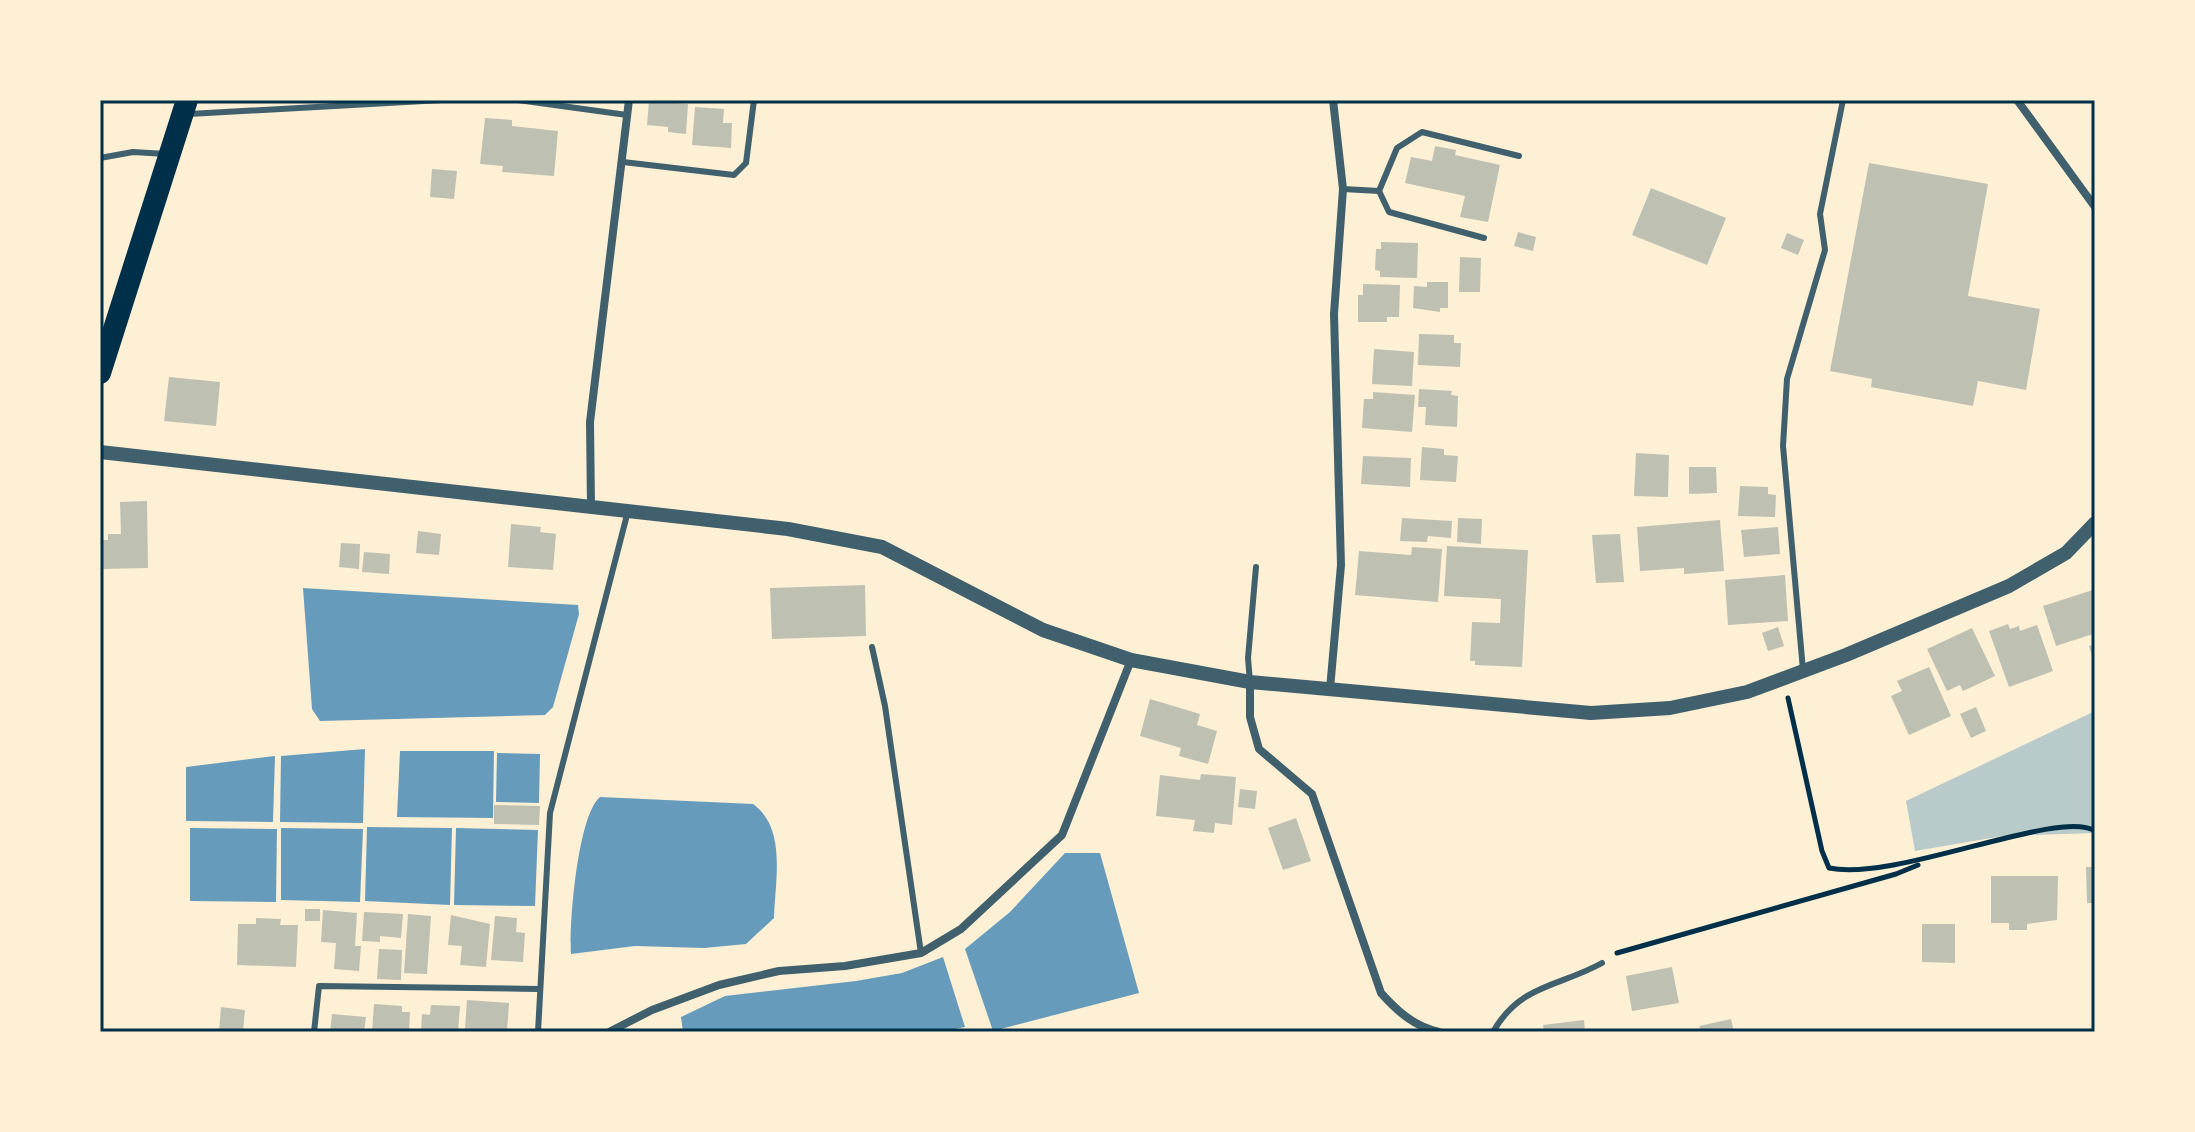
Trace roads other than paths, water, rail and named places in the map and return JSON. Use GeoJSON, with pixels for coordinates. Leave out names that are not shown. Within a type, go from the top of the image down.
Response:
{"type":"FeatureCollection","features":[{"type":"Feature","properties":{"kind":"highway"},"geometry":{"type":"LineString","coordinates":[[100,373],[184,107]]}},
{"type":"Feature","properties":{"kind":"street"},"geometry":{"type":"LineString","coordinates":[[591,507],[590,422],[629,100]]}},
{"type":"Feature","properties":{"kind":"street"},"geometry":{"type":"LineString","coordinates":[[1330,689],[1341,565],[1334,314],[1343,189],[1333,100]]}},
{"type":"Feature","properties":{"kind":"street"},"geometry":{"type":"LineString","coordinates":[[2017,100],[2095,207]]}},
{"type":"Feature","properties":{"kind":"street"},"geometry":{"type":"LineString","coordinates":[[100,452],[788,529],[882,547],[1043,630],[1131,660],[1250,682],[1591,713],[1670,708],[1747,692],[2009,586],[2066,553],[2095,523]]}},
{"type":"Feature","properties":{"kind":"street"},"geometry":{"type":"LineString","coordinates":[[609,1032],[652,1010],[719,985],[779,971],[845,966],[921,953],[961,929],[1062,835],[1131,660]]}},
{"type":"Feature","properties":{"kind":"street"},"geometry":{"type":"LineString","coordinates":[[1250,682],[1250,717],[1259,749],[1312,794],[1381,993],[1397,1011],[1421,1028],[1439,1032]]}},
{"type":"Feature","properties":{"kind":"lane"},"geometry":{"type":"LineString","coordinates":[[184,107],[442,100]]}},
{"type":"Feature","properties":{"kind":"lane"},"geometry":{"type":"LineString","coordinates":[[518,100],[627,115]]}},
{"type":"Feature","properties":{"kind":"lane"},"geometry":{"type":"LineString","coordinates":[[623,162],[734,175],[746,163],[754,100]]}},
{"type":"Feature","properties":{"kind":"lane"},"geometry":{"type":"LineString","coordinates":[[1803,670],[1783,446],[1786,392],[1825,250],[1820,214],[1843,100]]}},
{"type":"Feature","properties":{"kind":"lane"},"geometry":{"type":"LineString","coordinates":[[1484,238],[1389,212],[1379,191],[1397,148],[1422,132],[1519,156]]}},
{"type":"Feature","properties":{"kind":"lane"},"geometry":{"type":"LineString","coordinates":[[100,158],[133,152],[169,154]]}},
{"type":"Feature","properties":{"kind":"lane"},"geometry":{"type":"LineString","coordinates":[[1343,189],[1379,191]]}},
{"type":"Feature","properties":{"kind":"lane"},"geometry":{"type":"LineString","coordinates":[[538,1032],[550,813],[628,511]]}},
{"type":"Feature","properties":{"kind":"lane"},"geometry":{"type":"LineString","coordinates":[[1250,682],[1248,658],[1256,567]]}},
{"type":"Feature","properties":{"kind":"lane"},"geometry":{"type":"LineString","coordinates":[[872,647],[885,706],[921,953]]}},
{"type":"Feature","properties":{"kind":"lane"},"geometry":{"type":"LineString","coordinates":[[1493,1032],[1504,1011],[1534,990],[1602,963]]}},
{"type":"Feature","properties":{"kind":"lane"},"geometry":{"type":"LineString","coordinates":[[314,1032],[319,986],[539,989]]}},
{"type":"Feature","properties":{"kind":"water"},"geometry":{"type":"Polygon","coordinates":[[[303,588],[578,605],[579,614],[553,707],[545,715],[320,721],[312,709],[303,588]]]}},
{"type":"Feature","properties":{"kind":"water"},"geometry":{"type":"Polygon","coordinates":[[[365,749],[363,823],[280,822],[281,756],[365,749]]]}},
{"type":"Feature","properties":{"kind":"water"},"geometry":{"type":"Polygon","coordinates":[[[400,751],[494,751],[493,818],[397,817],[400,751]]]}},
{"type":"Feature","properties":{"kind":"water"},"geometry":{"type":"Polygon","coordinates":[[[497,753],[540,754],[539,803],[496,802],[497,753]]]}},
{"type":"Feature","properties":{"kind":"water"},"geometry":{"type":"Polygon","coordinates":[[[275,756],[273,822],[186,821],[186,767],[275,756]]]}},
{"type":"Feature","properties":{"kind":"water"},"geometry":{"type":"Polygon","coordinates":[[[600,797],[753,804],[764,814],[775,841],[777,872],[774,918],[746,944],[704,948],[635,946],[571,954],[576,871],[586,825],[600,797]]]}},
{"type":"Feature","properties":{"kind":"water"},"geometry":{"type":"Polygon","coordinates":[[[367,827],[452,828],[450,905],[365,901],[367,827]]]}},
{"type":"Feature","properties":{"kind":"water"},"geometry":{"type":"Polygon","coordinates":[[[190,828],[277,829],[276,902],[190,901],[190,828]]]}},
{"type":"Feature","properties":{"kind":"water"},"geometry":{"type":"Polygon","coordinates":[[[281,828],[363,829],[360,902],[281,900],[281,828]]]}},
{"type":"Feature","properties":{"kind":"water"},"geometry":{"type":"Polygon","coordinates":[[[456,828],[538,830],[535,906],[454,905],[456,828]]]}},
{"type":"Feature","properties":{"kind":"water"},"geometry":{"type":"Polygon","coordinates":[[[1065,853],[1100,853],[1139,993],[993,1031],[965,949],[1010,912],[1065,853]]]}},
{"type":"Feature","properties":{"kind":"water"},"geometry":{"type":"Polygon","coordinates":[[[943,957],[965,1027],[939,1032],[683,1032],[681,1017],[725,996],[902,973],[943,957]]]}}]}
